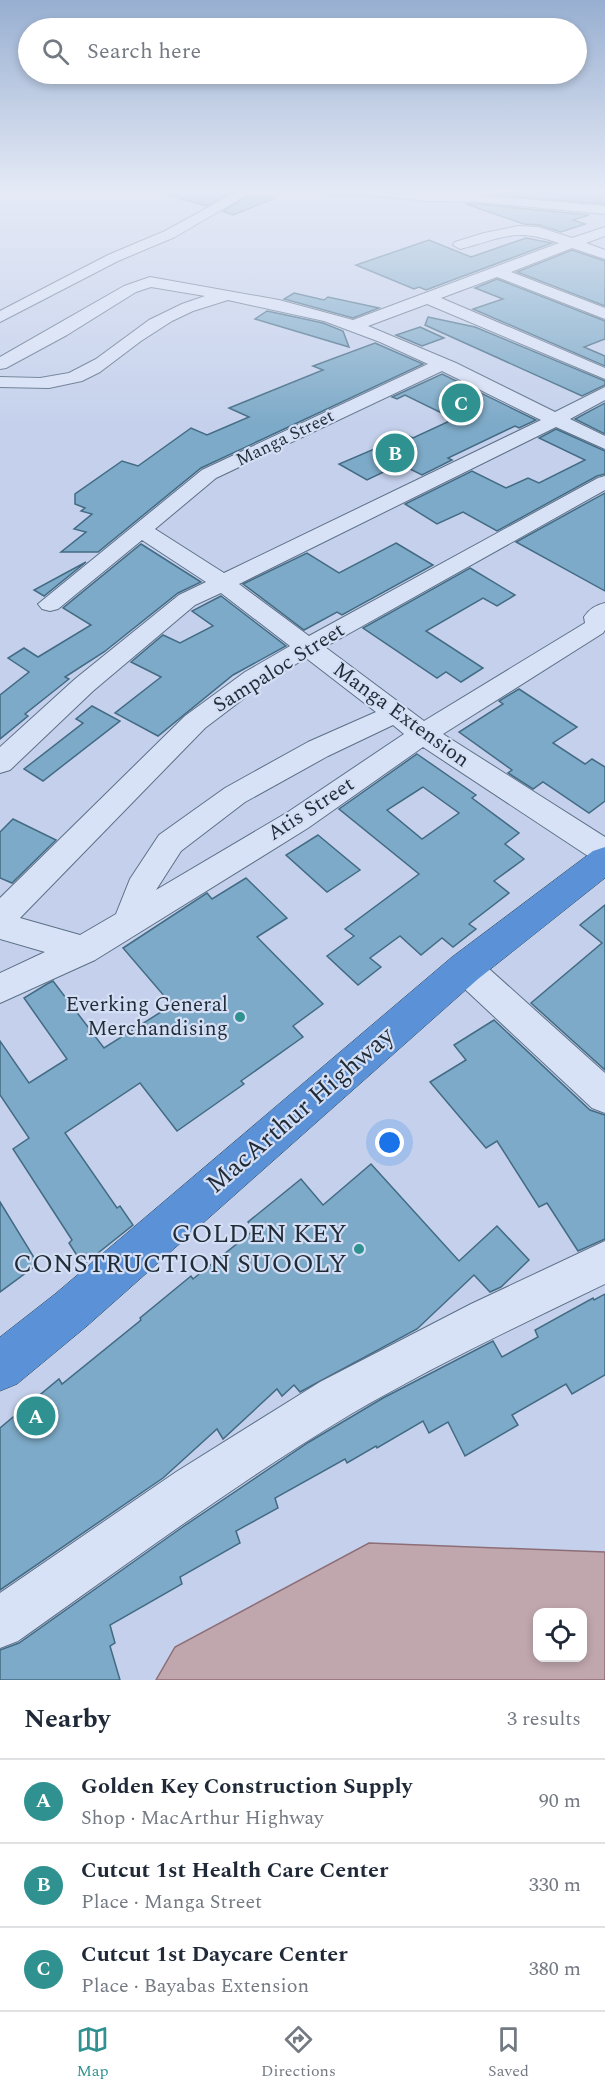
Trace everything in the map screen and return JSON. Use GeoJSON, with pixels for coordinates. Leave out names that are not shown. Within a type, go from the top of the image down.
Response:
{"type":"FeatureCollection","features":[{"type":"Feature","properties":{"kind":"highway","name":"MacArthur Highway"},"geometry":{"type":"LineString","coordinates":[[0,1367],[71,1310],[465,968],[605,860]]}},
{"type":"Feature","properties":{"kind":"street"},"geometry":{"type":"LineString","coordinates":[[0,317],[93,268]]}},
{"type":"Feature","properties":{"kind":"street"},"geometry":{"type":"LineString","coordinates":[[353,326],[429,299],[503,268]]}},
{"type":"Feature","properties":{"kind":"street"},"geometry":{"type":"LineString","coordinates":[[496,271],[605,314]]}},
{"type":"Feature","properties":{"kind":"street"},"geometry":{"type":"LineString","coordinates":[[0,364],[61,331],[129,289],[150,282],[204,298],[225,297],[291,309],[353,326],[605,443]]}},
{"type":"Feature","properties":{"kind":"street"},"geometry":{"type":"LineString","coordinates":[[102,286],[129,289]]}},
{"type":"Feature","properties":{"kind":"street"},"geometry":{"type":"LineString","coordinates":[[0,382],[18,384],[49,382],[80,375],[112,358],[134,338],[158,322],[204,298]]}},
{"type":"Feature","properties":{"kind":"street"},"geometry":{"type":"LineString","coordinates":[[429,299],[605,374]]}},
{"type":"Feature","properties":{"kind":"street","name":"Manga Street"},"geometry":{"type":"LineString","coordinates":[[50,604],[209,474],[440,365]]}},
{"type":"Feature","properties":{"kind":"street"},"geometry":{"type":"LineString","coordinates":[[0,763],[84,685],[187,600],[555,420],[605,392]]}},
{"type":"Feature","properties":{"kind":"street","name":"Sampaloc Street"},"geometry":{"type":"LineString","coordinates":[[0,917],[36,884],[78,838],[195,722],[254,678],[307,646],[605,482]]}},
{"type":"Feature","properties":{"kind":"street","name":"Manga Extension"},"geometry":{"type":"LineString","coordinates":[[142,530],[223,583],[423,734],[605,852]]}},
{"type":"Feature","properties":{"kind":"street","name":"Atis Street"},"geometry":{"type":"LineString","coordinates":[[0,989],[83,950],[298,820],[423,734],[594,628],[597,624],[596,617],[605,610]]}},
{"type":"Feature","properties":{"kind":"street"},"geometry":{"type":"LineString","coordinates":[[129,922],[141,888],[170,843],[235,795],[318,749],[396,713]]}},
{"type":"Feature","properties":{"kind":"street"},"geometry":{"type":"LineString","coordinates":[[0,926],[83,950]]}},
{"type":"Feature","properties":{"kind":"street"},"geometry":{"type":"LineString","coordinates":[[465,968],[605,1096]]}},
{"type":"Feature","properties":{"kind":"street"},"geometry":{"type":"LineString","coordinates":[[0,1623],[193,1489],[336,1398],[486,1319],[605,1262]]}},
{"type":"Feature","properties":{"kind":"shaded area"},"geometry":{"type":"Polygon","coordinates":[[[369,1543],[605,1552],[605,1680],[156,1680],[175,1647],[369,1543]]]}},
{"type":"Feature","properties":{"kind":"building"},"geometry":{"type":"Polygon","coordinates":[[[364,268],[484,268],[426,290],[419,287],[414,289],[364,268]]]}},
{"type":"Feature","properties":{"kind":"building"},"geometry":{"type":"Polygon","coordinates":[[[526,268],[605,268],[605,306],[517,272],[526,268]]]}},
{"type":"Feature","properties":{"kind":"building"},"geometry":{"type":"Polygon","coordinates":[[[497,279],[605,321],[605,339],[584,347],[605,356],[605,366],[473,309],[503,299],[475,288],[497,279]]]}},
{"type":"Feature","properties":{"kind":"building"},"geometry":{"type":"Polygon","coordinates":[[[294,293],[324,300],[328,297],[379,308],[353,318],[284,299],[294,293]]]}},
{"type":"Feature","properties":{"kind":"building"},"geometry":{"type":"Polygon","coordinates":[[[267,311],[323,323],[343,331],[349,347],[255,319],[267,311]]]}},
{"type":"Feature","properties":{"kind":"building"},"geometry":{"type":"Polygon","coordinates":[[[428,317],[475,327],[605,381],[605,385],[582,396],[425,325],[428,317]]]}},
{"type":"Feature","properties":{"kind":"building"},"geometry":{"type":"Polygon","coordinates":[[[420,327],[444,338],[422,346],[396,335],[420,327]]]}},
{"type":"Feature","properties":{"kind":"building"},"geometry":{"type":"Polygon","coordinates":[[[375,343],[423,364],[201,468],[98,552],[61,552],[86,532],[74,529],[92,514],[81,511],[85,508],[75,504],[75,494],[122,461],[138,466],[191,428],[207,435],[249,417],[229,408],[323,370],[313,366],[375,343]]]}},
{"type":"Feature","properties":{"kind":"building"},"geometry":{"type":"Polygon","coordinates":[[[442,374],[536,420],[519,428],[515,426],[448,458],[452,460],[422,475],[400,464],[367,480],[339,464],[407,435],[413,438],[454,419],[405,395],[397,399],[392,397],[442,374]]]}},
{"type":"Feature","properties":{"kind":"building"},"geometry":{"type":"Polygon","coordinates":[[[605,403],[605,434],[575,419],[605,403]]]}},
{"type":"Feature","properties":{"kind":"building"},"geometry":{"type":"Polygon","coordinates":[[[556,429],[605,451],[605,474],[597,476],[497,531],[463,512],[437,524],[405,504],[472,471],[506,488],[528,478],[539,483],[585,460],[539,438],[556,429]]]}},
{"type":"Feature","properties":{"kind":"building"},"geometry":{"type":"Polygon","coordinates":[[[605,493],[605,591],[516,542],[605,493]]]}},
{"type":"Feature","properties":{"kind":"building"},"geometry":{"type":"Polygon","coordinates":[[[396,543],[433,565],[342,615],[337,612],[304,630],[243,584],[307,553],[339,573],[396,543]]]}},
{"type":"Feature","properties":{"kind":"building"},"geometry":{"type":"Polygon","coordinates":[[[141,544],[201,582],[178,593],[104,652],[65,677],[69,679],[25,714],[28,716],[0,739],[0,695],[29,672],[8,658],[24,648],[38,657],[91,625],[63,608],[141,544]]]}},
{"type":"Feature","properties":{"kind":"building"},"geometry":{"type":"Polygon","coordinates":[[[86,562],[44,596],[34,590],[86,562]]]}},
{"type":"Feature","properties":{"kind":"building"},"geometry":{"type":"Polygon","coordinates":[[[470,568],[515,595],[497,606],[483,598],[426,631],[483,668],[461,682],[446,672],[437,678],[363,628],[470,568]]]}},
{"type":"Feature","properties":{"kind":"building"},"geometry":{"type":"Polygon","coordinates":[[[221,596],[286,646],[233,675],[158,736],[115,713],[161,677],[131,662],[163,635],[180,643],[213,626],[192,611],[221,596]]]}},
{"type":"Feature","properties":{"kind":"building"},"geometry":{"type":"Polygon","coordinates":[[[519,689],[577,727],[553,743],[585,764],[592,759],[605,767],[605,801],[589,813],[543,782],[533,789],[508,773],[512,770],[459,732],[503,704],[499,701],[519,689]]]}},
{"type":"Feature","properties":{"kind":"building"},"geometry":{"type":"Polygon","coordinates":[[[92,706],[120,721],[43,781],[24,769],[83,723],[76,719],[92,706]]]}},
{"type":"Feature","properties":{"kind":"building"},"geometry":{"type":"Polygon","coordinates":[[[417,754],[476,795],[472,798],[519,833],[505,844],[524,859],[494,881],[509,893],[469,924],[476,929],[453,947],[442,938],[421,955],[400,936],[370,958],[381,967],[358,985],[327,956],[354,936],[345,929],[419,874],[339,809],[417,754]],[[423,787],[387,810],[422,839],[459,813],[423,787]]]}},
{"type":"Feature","properties":{"kind":"building"},"geometry":{"type":"Polygon","coordinates":[[[13,819],[56,840],[12,883],[0,878],[0,832],[13,819]]]}},
{"type":"Feature","properties":{"kind":"building"},"geometry":{"type":"Polygon","coordinates":[[[318,835],[360,870],[327,892],[286,855],[318,835]]]}},
{"type":"Feature","properties":{"kind":"building"},"geometry":{"type":"Polygon","coordinates":[[[246,878],[287,918],[257,937],[323,1004],[293,1026],[303,1037],[241,1081],[244,1084],[177,1131],[140,1083],[65,1133],[117,1208],[120,1206],[133,1225],[83,1265],[69,1243],[72,1240],[13,1149],[29,1138],[0,1095],[0,1041],[29,1083],[67,1059],[24,998],[53,981],[104,1048],[172,1005],[123,948],[207,893],[212,899],[246,878]]]}},
{"type":"Feature","properties":{"kind":"building"},"geometry":{"type":"Polygon","coordinates":[[[605,905],[605,1070],[531,1003],[602,943],[580,925],[605,905]]]}},
{"type":"Feature","properties":{"kind":"building"},"geometry":{"type":"Polygon","coordinates":[[[494,1020],[590,1110],[605,1115],[605,1239],[578,1251],[547,1203],[539,1207],[497,1141],[486,1148],[430,1082],[466,1060],[454,1045],[494,1020]]]}},
{"type":"Feature","properties":{"kind":"building"},"geometry":{"type":"Polygon","coordinates":[[[371,1164],[459,1261],[497,1226],[529,1260],[501,1287],[490,1292],[474,1275],[417,1329],[300,1392],[294,1385],[282,1396],[277,1389],[223,1439],[217,1429],[163,1478],[0,1590],[0,1428],[59,1379],[62,1384],[191,1276],[193,1279],[254,1230],[248,1222],[301,1179],[323,1205],[371,1164]]]}},
{"type":"Feature","properties":{"kind":"building"},"geometry":{"type":"Polygon","coordinates":[[[0,1202],[38,1264],[0,1292],[0,1202]]]}},
{"type":"Feature","properties":{"kind":"building"},"geometry":{"type":"Polygon","coordinates":[[[605,1294],[605,1375],[572,1394],[566,1384],[512,1415],[518,1425],[465,1456],[448,1422],[429,1433],[423,1421],[377,1448],[376,1446],[347,1463],[345,1459],[275,1498],[278,1508],[236,1531],[240,1543],[180,1577],[182,1584],[110,1625],[115,1643],[110,1646],[120,1680],[0,1680],[0,1650],[19,1643],[184,1526],[309,1442],[383,1398],[493,1341],[502,1357],[538,1337],[535,1330],[593,1298],[594,1300],[605,1294]]]}},
{"type":"Feature","properties":{"kind":"place","name":"Cutcut 1st Daycare Center"},"geometry":{"type":"Point","coordinates":[461,403]}},
{"type":"Feature","properties":{"kind":"place","name":"Cutcut 1st Health Care Center"},"geometry":{"type":"Point","coordinates":[395,453]}},
{"type":"Feature","properties":{"kind":"place","name":"Everking General Merchandising"},"geometry":{"type":"Point","coordinates":[240,1017]}},
{"type":"Feature","properties":{"kind":"place","name":"GOLDEN KEY CONSTRUCTION SUOOLY"},"geometry":{"type":"Point","coordinates":[359,1249]}},
{"type":"Feature","properties":{"kind":"place","name":"Golden Key Construction Supply"},"geometry":{"type":"Point","coordinates":[36,1416]}}]}
